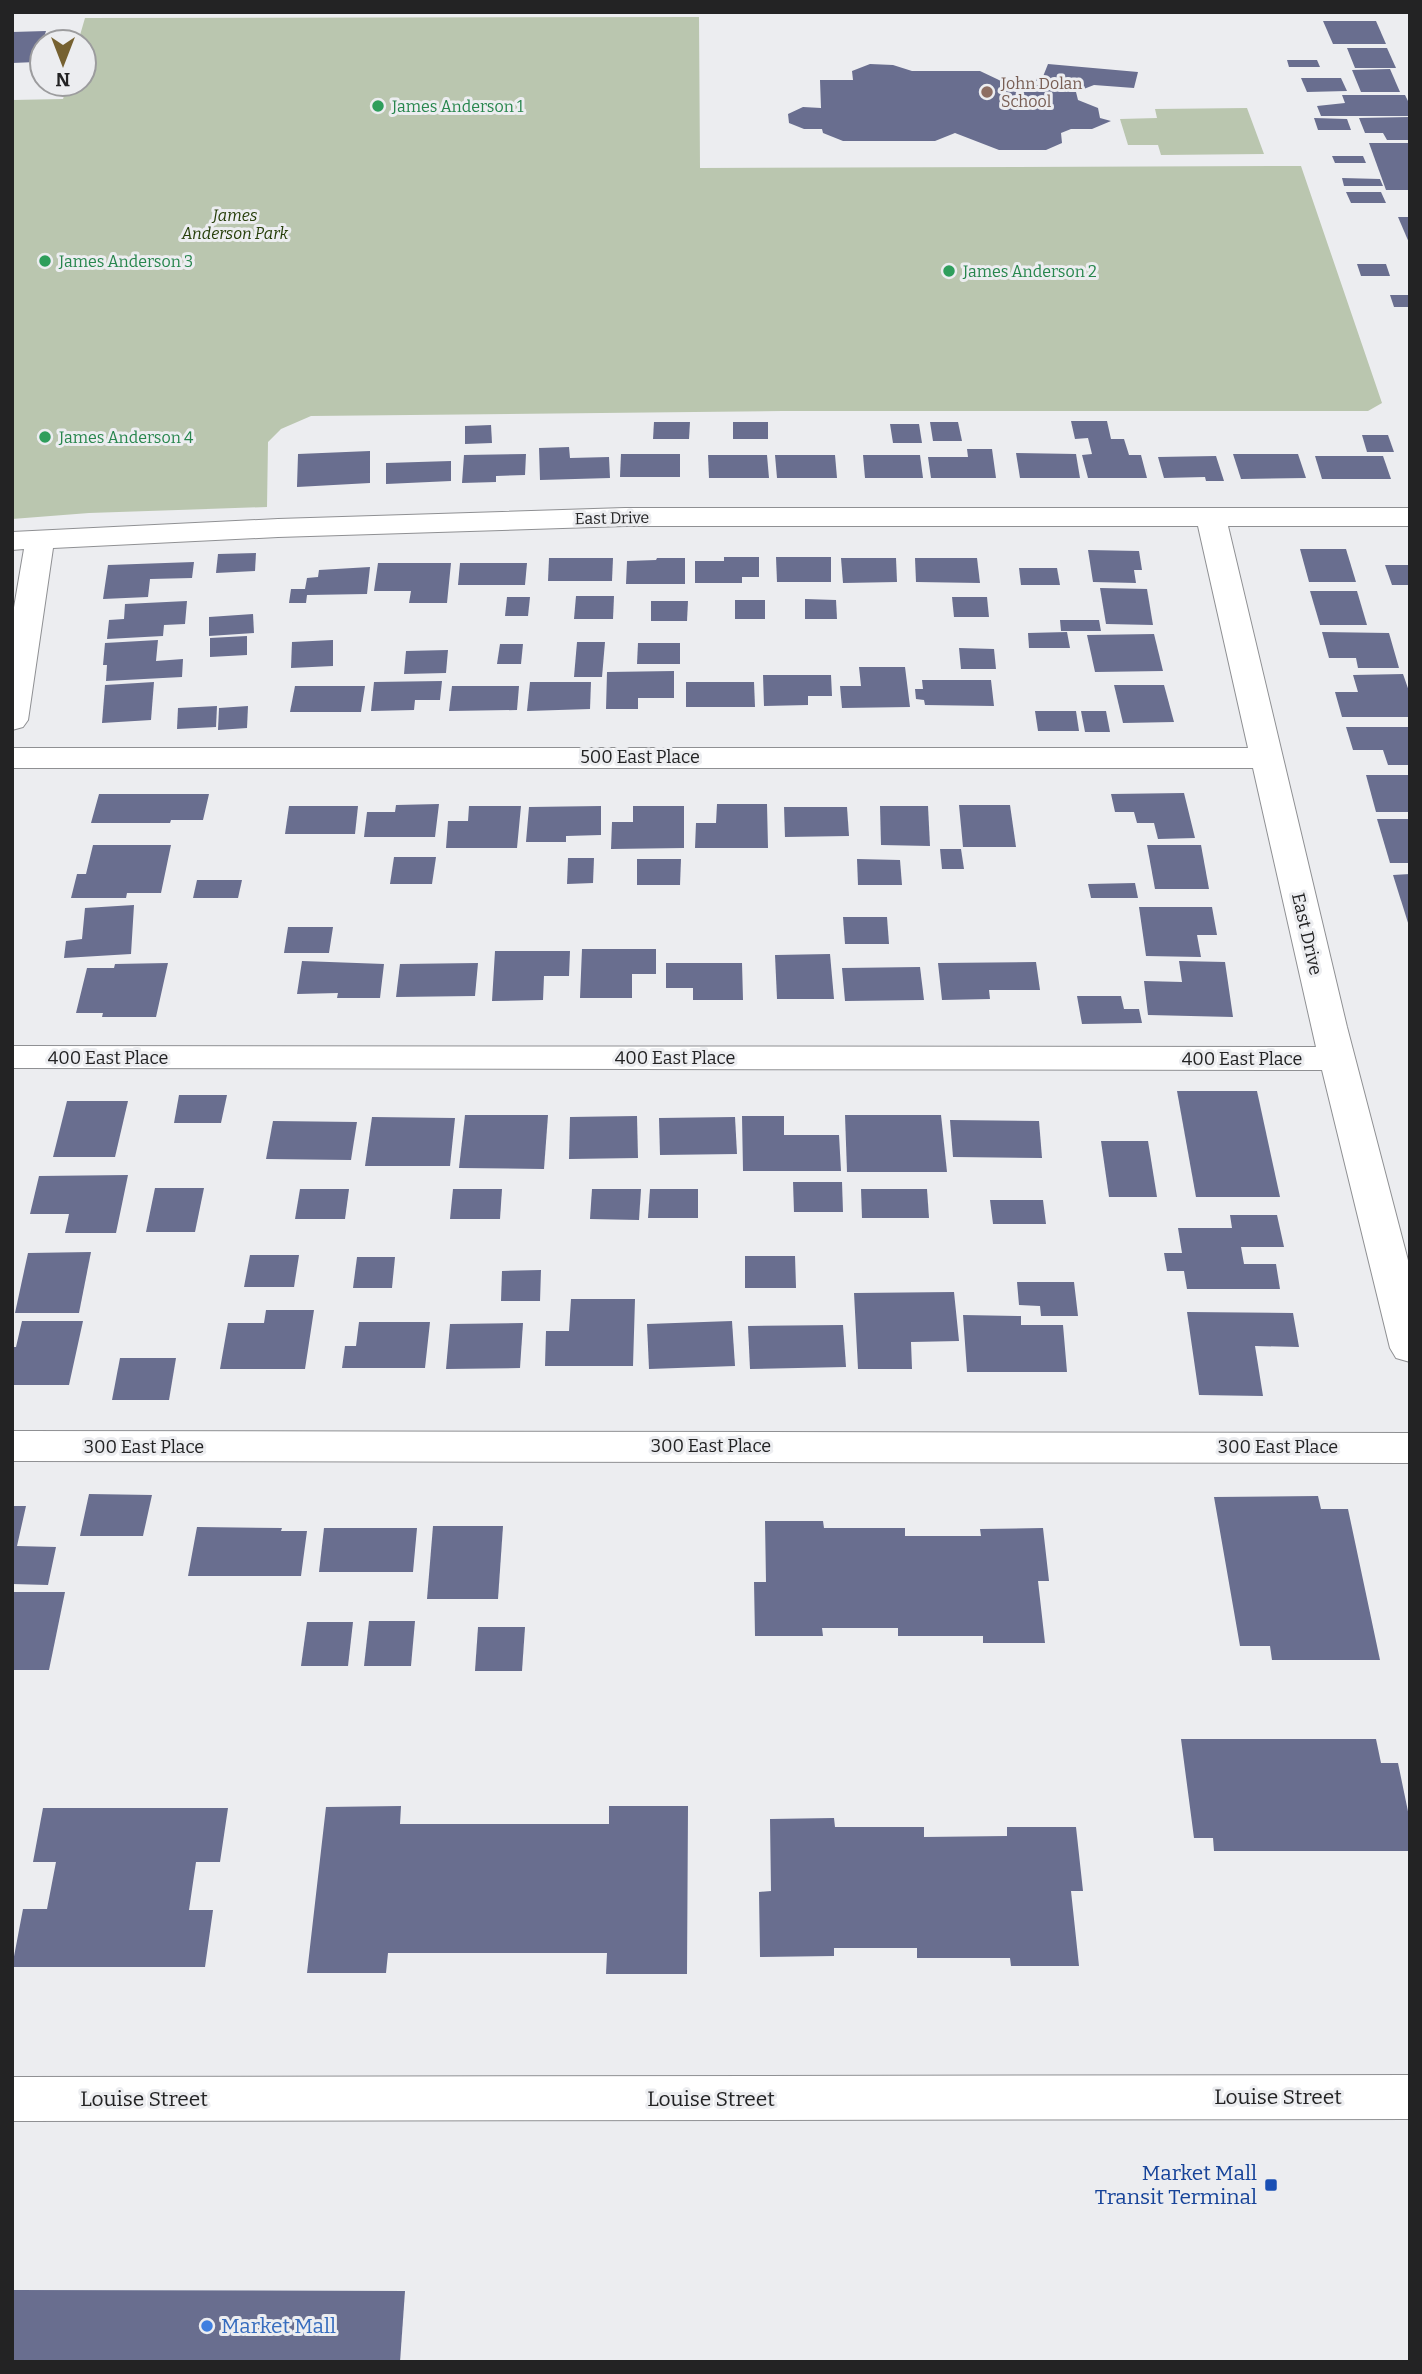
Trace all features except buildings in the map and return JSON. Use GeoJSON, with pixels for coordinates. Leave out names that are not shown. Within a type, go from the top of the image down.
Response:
{"type":"FeatureCollection","features":[{"type":"Feature","properties":{"kind":"street","name":"East Drive"},"geometry":{"type":"LineString","coordinates":[[26,540],[625,517],[1410,517]]}},
{"type":"Feature","properties":{"kind":"street","name":"East Drive"},"geometry":{"type":"LineString","coordinates":[[1212,517],[1337,1059],[1410,1348]]}},
{"type":"Feature","properties":{"kind":"street"},"geometry":{"type":"LineString","coordinates":[[12,720],[26,540]]}},
{"type":"Feature","properties":{"kind":"street","name":"500 East Place"},"geometry":{"type":"LineString","coordinates":[[12,758],[1267,758]]}},
{"type":"Feature","properties":{"kind":"street","name":"400 East Place"},"geometry":{"type":"LineString","coordinates":[[12,1057],[1337,1059]]}},
{"type":"Feature","properties":{"kind":"street","name":"300 East Place"},"geometry":{"type":"LineString","coordinates":[[12,1446],[1410,1448]]}},
{"type":"Feature","properties":{"kind":"street","name":"Louise Street"},"geometry":{"type":"LineString","coordinates":[[12,2099],[1410,2097]]}},
{"type":"Feature","properties":{"kind":"green space","name":"James Anderson Park"},"geometry":{"type":"Polygon","coordinates":[[[699,17],[700,168],[1301,166],[1382,403],[1368,411],[782,411],[311,416],[281,429],[268,442],[267,507],[89,513],[12,519],[12,100],[98,98],[98,28],[82,28],[85,18],[699,17]]]}},
{"type":"Feature","properties":{"kind":"green space"},"geometry":{"type":"Polygon","coordinates":[[[1247,108],[1264,154],[1161,155],[1158,145],[1128,145],[1120,119],[1157,118],[1155,109],[1247,108]]]}},
{"type":"Feature","properties":{"kind":"place","name":"John Dolan School"},"geometry":{"type":"Point","coordinates":[987,92]}},
{"type":"Feature","properties":{"kind":"place","name":"James Anderson 1"},"geometry":{"type":"Point","coordinates":[378,106]}},
{"type":"Feature","properties":{"kind":"place","name":"James Anderson 3"},"geometry":{"type":"Point","coordinates":[45,261]}},
{"type":"Feature","properties":{"kind":"place","name":"James Anderson 2"},"geometry":{"type":"Point","coordinates":[949,271]}},
{"type":"Feature","properties":{"kind":"place","name":"James Anderson 4"},"geometry":{"type":"Point","coordinates":[45,437]}},
{"type":"Feature","properties":{"kind":"place","name":"Market Mall Transit Terminal"},"geometry":{"type":"Point","coordinates":[1271,2185]}},
{"type":"Feature","properties":{"kind":"place","name":"Market Mall"},"geometry":{"type":"Point","coordinates":[207,2326]}}]}
